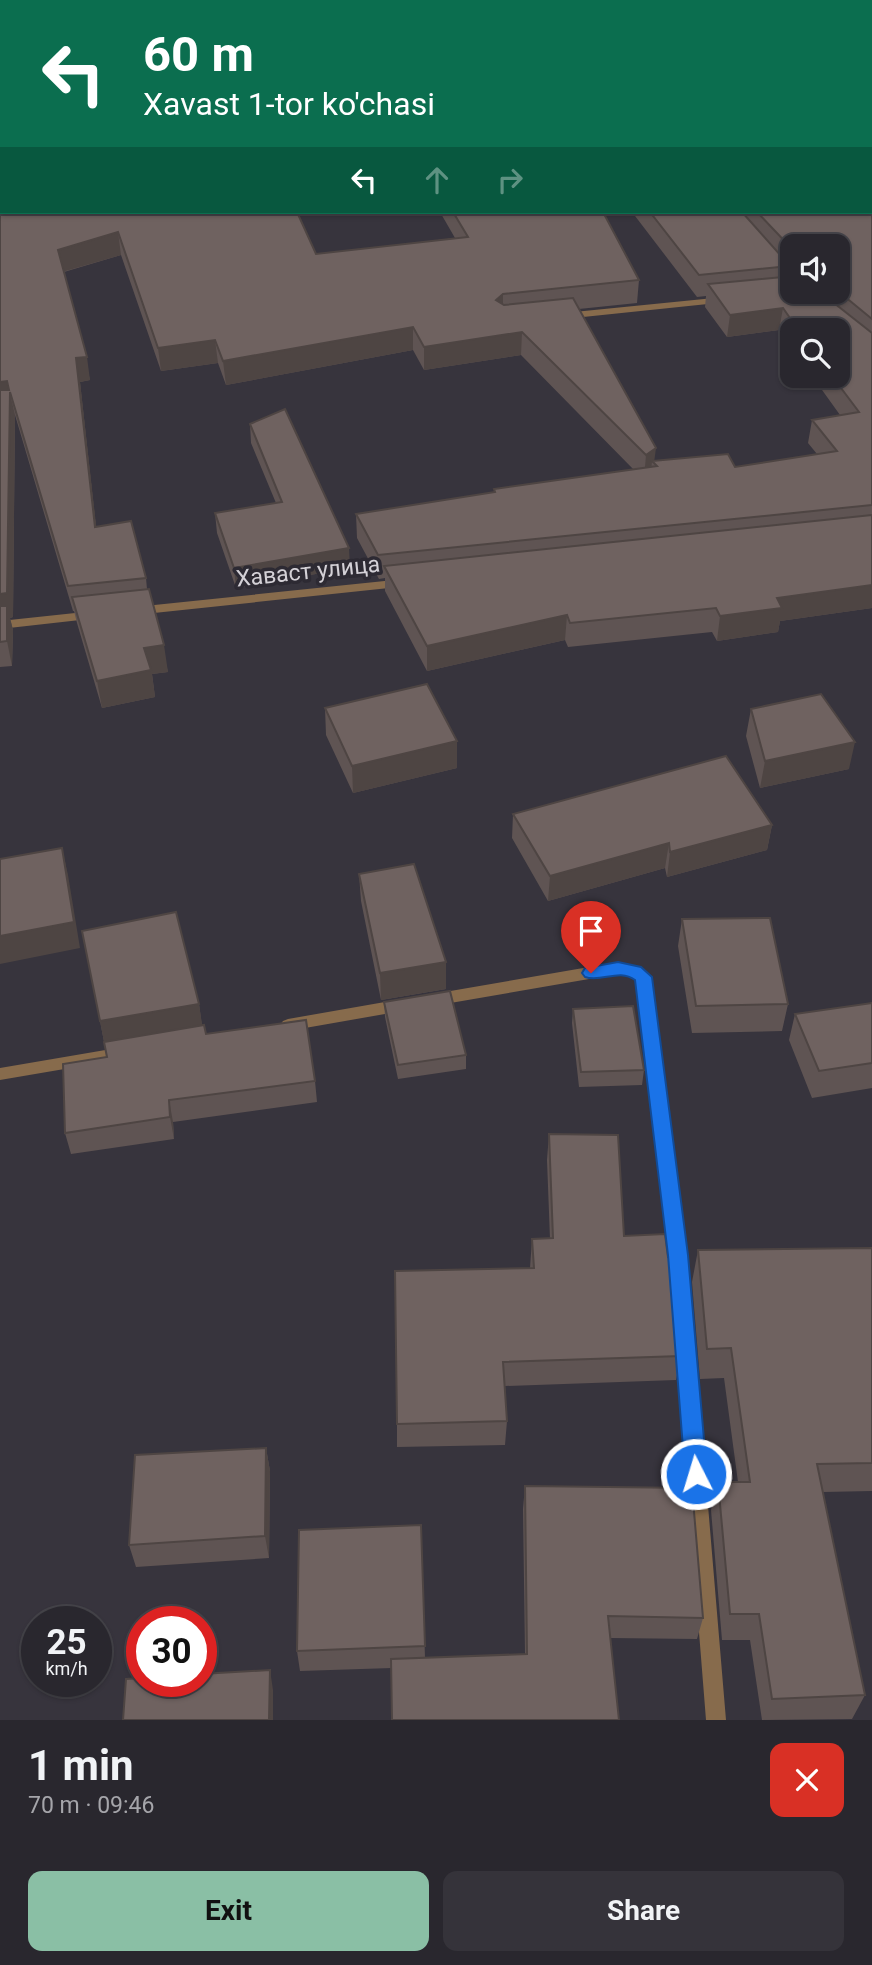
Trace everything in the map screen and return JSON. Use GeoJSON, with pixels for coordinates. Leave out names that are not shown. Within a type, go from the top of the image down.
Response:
{"type":"FeatureCollection","features":[{"type":"Feature","properties":{"kind":"street"},"geometry":{"type":"LineString","coordinates":[[557,317],[731,299]]}},
{"type":"Feature","properties":{"kind":"street","name":"Хаваст улица"},"geometry":{"type":"LineString","coordinates":[[125,612],[415,581]]}},
{"type":"Feature","properties":{"kind":"street"},"geometry":{"type":"LineString","coordinates":[[0,625],[111,613]]}},
{"type":"Feature","properties":{"kind":"street"},"geometry":{"type":"LineString","coordinates":[[274,1027],[618,968],[635,971],[643,977],[678,1255],[716,1720]]}},
{"type":"Feature","properties":{"kind":"street"},"geometry":{"type":"LineString","coordinates":[[0,1074],[137,1051]]}},
{"type":"Feature","properties":{"kind":"building"},"geometry":{"type":"Polygon","coordinates":[[[0,214],[298,214],[316,254],[468,237],[454,214],[604,214],[639,280],[503,294],[496,300],[504,305],[573,298],[656,448],[646,455],[522,332],[424,347],[413,327],[223,361],[215,340],[158,348],[118,232],[58,250],[87,357],[76,358],[95,527],[131,521],[146,578],[68,586],[10,392],[7,593],[0,594],[0,390],[9,390],[7,381],[0,382],[0,214]]]}},
{"type":"Feature","properties":{"kind":"building"},"geometry":{"type":"Polygon","coordinates":[[[652,214],[744,214],[780,255],[780,267],[699,275],[652,214]]]}},
{"type":"Feature","properties":{"kind":"building"},"geometry":{"type":"Polygon","coordinates":[[[759,214],[872,214],[872,319],[850,301],[850,234],[780,234],[780,236],[759,214]]]}},
{"type":"Feature","properties":{"kind":"building"},"geometry":{"type":"Polygon","coordinates":[[[780,277],[780,304],[835,304],[872,333],[872,505],[378,555],[356,514],[495,492],[494,489],[657,466],[652,461],[728,454],[735,467],[837,451],[812,420],[859,412],[841,388],[850,388],[850,318],[790,318],[783,308],[730,315],[708,284],[780,277]]]}},
{"type":"Feature","properties":{"kind":"building"},"geometry":{"type":"Polygon","coordinates":[[[285,409],[349,548],[234,568],[215,513],[282,502],[250,424],[285,409]]]}},
{"type":"Feature","properties":{"kind":"building"},"geometry":{"type":"Polygon","coordinates":[[[872,515],[872,585],[777,598],[782,608],[720,616],[716,608],[570,623],[567,615],[427,646],[384,566],[872,515]]]}},
{"type":"Feature","properties":{"kind":"building"},"geometry":{"type":"Polygon","coordinates":[[[149,589],[164,645],[144,648],[151,670],[97,681],[72,597],[149,589]]]}},
{"type":"Feature","properties":{"kind":"building"},"geometry":{"type":"Polygon","coordinates":[[[0,606],[7,606],[7,641],[0,642],[0,606]]]}},
{"type":"Feature","properties":{"kind":"building"},"geometry":{"type":"Polygon","coordinates":[[[427,684],[457,741],[352,766],[325,708],[427,684]]]}},
{"type":"Feature","properties":{"kind":"building"},"geometry":{"type":"Polygon","coordinates":[[[821,694],[855,742],[765,761],[751,709],[821,694]]]}},
{"type":"Feature","properties":{"kind":"building"},"geometry":{"type":"Polygon","coordinates":[[[726,756],[772,825],[670,852],[669,843],[550,876],[513,814],[726,756]]]}},
{"type":"Feature","properties":{"kind":"building"},"geometry":{"type":"Polygon","coordinates":[[[62,848],[74,922],[0,936],[0,859],[62,848]]]}},
{"type":"Feature","properties":{"kind":"building"},"geometry":{"type":"Polygon","coordinates":[[[414,864],[446,962],[380,973],[359,874],[414,864]]]}},
{"type":"Feature","properties":{"kind":"building"},"geometry":{"type":"Polygon","coordinates":[[[176,912],[199,1004],[100,1021],[82,931],[176,912]]]}},
{"type":"Feature","properties":{"kind":"building"},"geometry":{"type":"Polygon","coordinates":[[[770,918],[788,1004],[696,1006],[682,919],[770,918]]]}},
{"type":"Feature","properties":{"kind":"building"},"geometry":{"type":"Polygon","coordinates":[[[450,991],[466,1055],[398,1065],[384,1002],[450,991]]]}},
{"type":"Feature","properties":{"kind":"building"},"geometry":{"type":"Polygon","coordinates":[[[872,1003],[872,1063],[819,1071],[795,1014],[872,1003]]]}},
{"type":"Feature","properties":{"kind":"building"},"geometry":{"type":"Polygon","coordinates":[[[633,1006],[644,1070],[581,1072],[573,1009],[633,1006]]]}},
{"type":"Feature","properties":{"kind":"building"},"geometry":{"type":"Polygon","coordinates":[[[306,1020],[315,1081],[169,1100],[170,1117],[65,1133],[63,1064],[107,1057],[104,1042],[204,1025],[206,1034],[306,1020]]]}},
{"type":"Feature","properties":{"kind":"building"},"geometry":{"type":"Polygon","coordinates":[[[549,1134],[618,1135],[624,1236],[665,1234],[668,1257],[673,1257],[681,1356],[503,1362],[507,1421],[397,1424],[395,1271],[534,1268],[532,1239],[553,1238],[549,1134]]]}},
{"type":"Feature","properties":{"kind":"building"},"geometry":{"type":"Polygon","coordinates":[[[872,1248],[872,1463],[817,1464],[865,1695],[772,1699],[759,1614],[730,1614],[718,1482],[750,1482],[731,1348],[707,1349],[698,1250],[872,1248]]]}},
{"type":"Feature","properties":{"kind":"building"},"geometry":{"type":"Polygon","coordinates":[[[266,1448],[265,1536],[129,1545],[135,1455],[266,1448]]]}},
{"type":"Feature","properties":{"kind":"building"},"geometry":{"type":"Polygon","coordinates":[[[525,1486],[692,1488],[703,1618],[608,1616],[619,1720],[392,1720],[391,1659],[527,1654],[525,1486]]]}},
{"type":"Feature","properties":{"kind":"building"},"geometry":{"type":"Polygon","coordinates":[[[421,1525],[425,1646],[297,1651],[299,1530],[421,1525]]]}},
{"type":"Feature","properties":{"kind":"building"},"geometry":{"type":"Polygon","coordinates":[[[270,1670],[269,1720],[123,1720],[126,1679],[126,1697],[217,1697],[217,1673],[270,1670]]]}},
{"type":"Feature","properties":{"kind":"route"},"geometry":{"type":"LineString","coordinates":[[591,973],[618,968],[635,971],[643,977],[678,1255],[696,1474]]}}]}
